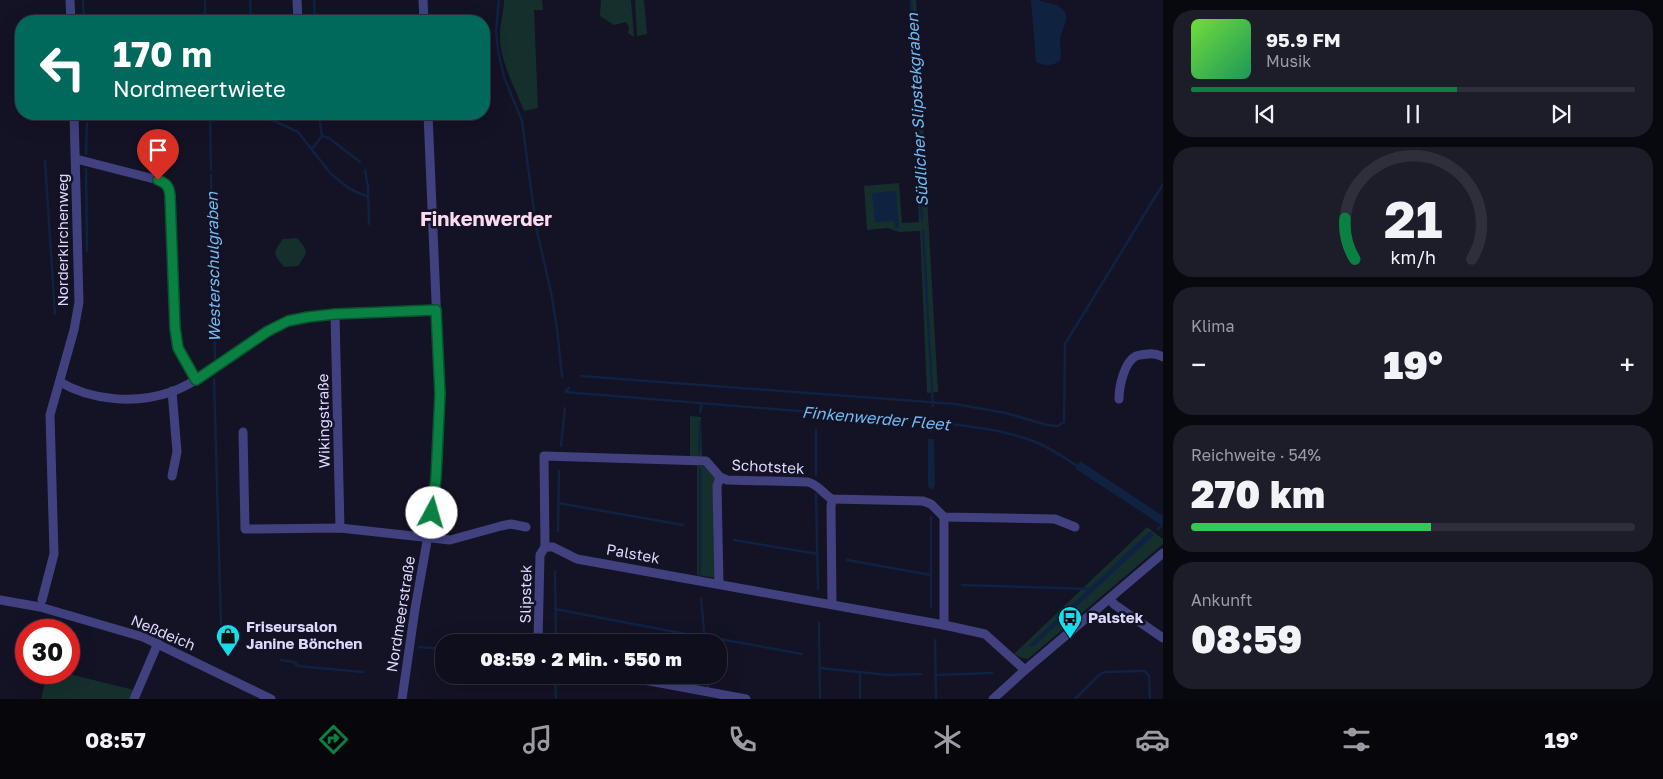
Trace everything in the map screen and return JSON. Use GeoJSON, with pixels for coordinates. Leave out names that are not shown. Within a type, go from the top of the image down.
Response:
{"type":"FeatureCollection","features":[{"type":"Feature","properties":{"kind":"street"},"geometry":{"type":"LineString","coordinates":[[70,0],[71,15]]}},
{"type":"Feature","properties":{"kind":"street"},"geometry":{"type":"LineString","coordinates":[[298,0],[298,15]]}},
{"type":"Feature","properties":{"kind":"street"},"geometry":{"type":"LineString","coordinates":[[423,0],[424,15]]}},
{"type":"Feature","properties":{"kind":"street","name":"Norderkirchenweg"},"geometry":{"type":"LineString","coordinates":[[41,604],[54,554],[50,416],[74,330],[79,302],[74,120]]}},
{"type":"Feature","properties":{"kind":"street","name":"Nordmeerstraße"},"geometry":{"type":"LineString","coordinates":[[402,699],[414,609],[428,538],[436,478],[440,394],[428,120]]}},
{"type":"Feature","properties":{"kind":"street"},"geometry":{"type":"LineString","coordinates":[[76,159],[158,180],[165,183],[169,189],[175,328],[178,348],[196,380]]}},
{"type":"Feature","properties":{"kind":"street"},"geometry":{"type":"LineString","coordinates":[[60,382],[72,389],[111,398],[140,398],[172,392],[196,380],[268,331],[288,321],[335,314],[436,310]]}},
{"type":"Feature","properties":{"kind":"street","name":"Wikingstraße"},"geometry":{"type":"LineString","coordinates":[[335,314],[340,528]]}},
{"type":"Feature","properties":{"kind":"street"},"geometry":{"type":"LineString","coordinates":[[1118,398],[1120,380],[1133,359],[1161,352]]}},
{"type":"Feature","properties":{"kind":"street"},"geometry":{"type":"LineString","coordinates":[[172,392],[176,452],[172,476]]}},
{"type":"Feature","properties":{"kind":"street"},"geometry":{"type":"LineString","coordinates":[[243,432],[246,529],[340,528],[450,540],[511,524],[526,527]]}},
{"type":"Feature","properties":{"kind":"street","name":"Schotstek"},"geometry":{"type":"LineString","coordinates":[[544,548],[544,456],[706,461],[720,477],[727,480],[808,482],[815,484],[832,499]]}},
{"type":"Feature","properties":{"kind":"street"},"geometry":{"type":"LineString","coordinates":[[719,584],[717,486],[720,477]]}},
{"type":"Feature","properties":{"kind":"street"},"geometry":{"type":"LineString","coordinates":[[832,604],[832,499],[923,501],[931,504],[944,517],[1055,519],[1075,526]]}},
{"type":"Feature","properties":{"kind":"street"},"geometry":{"type":"LineString","coordinates":[[944,517],[944,625]]}},
{"type":"Feature","properties":{"kind":"street","name":"Palstek"},"geometry":{"type":"LineString","coordinates":[[544,548],[553,547],[577,558],[985,634],[1025,670]]}},
{"type":"Feature","properties":{"kind":"street","name":"Slipstek"},"geometry":{"type":"LineString","coordinates":[[538,634],[540,555],[544,548]]}},
{"type":"Feature","properties":{"kind":"street"},"geometry":{"type":"LineString","coordinates":[[993,699],[1163,553]]}},
{"type":"Feature","properties":{"kind":"street"},"geometry":{"type":"LineString","coordinates":[[1109,599],[1163,638]]}},
{"type":"Feature","properties":{"kind":"street","name":"Neßdeich"},"geometry":{"type":"LineString","coordinates":[[0,600],[41,604],[158,643],[259,697],[271,699]]}},
{"type":"Feature","properties":{"kind":"street"},"geometry":{"type":"LineString","coordinates":[[134,699],[158,643]]}},
{"type":"Feature","properties":{"kind":"street"},"geometry":{"type":"LineString","coordinates":[[666,684],[746,699]]}},
{"type":"Feature","properties":{"kind":"green space"},"geometry":{"type":"Polygon","coordinates":[[[504,0],[542,0],[543,10],[534,10],[538,108],[524,111],[503,57],[500,29],[504,0]]]}},
{"type":"Feature","properties":{"kind":"green space"},"geometry":{"type":"Polygon","coordinates":[[[601,0],[631,0],[634,37],[628,33],[629,27],[626,22],[614,25],[600,16],[601,0]]]}},
{"type":"Feature","properties":{"kind":"green space"},"geometry":{"type":"Polygon","coordinates":[[[635,0],[644,0],[647,34],[637,36],[635,0]]]}},
{"type":"Feature","properties":{"kind":"green space"},"geometry":{"type":"Polygon","coordinates":[[[910,0],[916,0],[938,392],[927,393],[920,231],[899,232],[888,228],[867,230],[864,186],[899,183],[902,223],[919,222],[910,0]]]}},
{"type":"Feature","properties":{"kind":"green space"},"geometry":{"type":"Polygon","coordinates":[[[297,238],[304,246],[306,252],[298,266],[284,267],[276,256],[277,248],[283,239],[297,238]]]}},
{"type":"Feature","properties":{"kind":"green space"},"geometry":{"type":"Polygon","coordinates":[[[690,416],[701,417],[702,457],[690,456],[690,416]]]}},
{"type":"Feature","properties":{"kind":"green space"},"geometry":{"type":"Polygon","coordinates":[[[697,466],[708,466],[715,477],[715,578],[697,575],[697,466]]]}},
{"type":"Feature","properties":{"kind":"green space"},"geometry":{"type":"Polygon","coordinates":[[[1147,527],[1163,539],[1163,544],[1028,659],[1014,654],[1147,527]]]}},
{"type":"Feature","properties":{"kind":"green space"},"geometry":{"type":"Polygon","coordinates":[[[80,677],[134,690],[131,699],[41,699],[44,684],[80,684],[80,677]]]}},
{"type":"Feature","properties":{"kind":"water"},"geometry":{"type":"Polygon","coordinates":[[[1031,0],[1039,0],[1056,5],[1061,8],[1066,16],[1060,41],[1060,61],[1051,65],[1036,62],[1031,0]]]}},
{"type":"Feature","properties":{"kind":"water"},"geometry":{"type":"Polygon","coordinates":[[[896,191],[899,228],[895,228],[894,221],[875,222],[872,193],[896,191]]]}},
{"type":"Feature","properties":{"kind":"water"},"geometry":{"type":"Polygon","coordinates":[[[928,439],[934,439],[935,485],[933,490],[928,487],[928,439]]]}},
{"type":"Feature","properties":{"kind":"water"},"geometry":{"type":"Polygon","coordinates":[[[1080,461],[1163,516],[1163,526],[1076,469],[1080,461]]]}},
{"type":"Feature","properties":{"kind":"water"},"geometry":{"type":"Polygon","coordinates":[[[1150,531],[1154,535],[1033,647],[1029,645],[1150,531]]]}},
{"type":"Feature","properties":{"kind":"waterway"},"geometry":{"type":"LineString","coordinates":[[83,0],[84,15]]}},
{"type":"Feature","properties":{"kind":"waterway","name":"Westerschulgraben"},"geometry":{"type":"LineString","coordinates":[[205,0],[205,15]]}},
{"type":"Feature","properties":{"kind":"waterway"},"geometry":{"type":"LineString","coordinates":[[250,0],[251,15]]}},
{"type":"Feature","properties":{"kind":"waterway"},"geometry":{"type":"LineString","coordinates":[[314,0],[315,15]]}},
{"type":"Feature","properties":{"kind":"waterway"},"geometry":{"type":"LineString","coordinates":[[499,0],[496,30],[498,51],[504,77],[522,121],[536,227],[551,292],[562,377]]}},
{"type":"Feature","properties":{"kind":"waterway","name":"Südlicher Slipstekgraben"},"geometry":{"type":"LineString","coordinates":[[911,0],[922,220]]}},
{"type":"Feature","properties":{"kind":"waterway","name":"Westerschulgraben"},"geometry":{"type":"LineString","coordinates":[[210,120],[211,170]]}},
{"type":"Feature","properties":{"kind":"waterway"},"geometry":{"type":"LineString","coordinates":[[272,120],[298,132],[331,174],[350,189],[368,197]]}},
{"type":"Feature","properties":{"kind":"waterway"},"geometry":{"type":"LineString","coordinates":[[320,120],[322,136]]}},
{"type":"Feature","properties":{"kind":"waterway"},"geometry":{"type":"LineString","coordinates":[[86,154],[87,123]]}},
{"type":"Feature","properties":{"kind":"waterway"},"geometry":{"type":"LineString","coordinates":[[312,149],[322,136],[329,138],[360,162]]}},
{"type":"Feature","properties":{"kind":"waterway"},"geometry":{"type":"LineString","coordinates":[[45,161],[55,314]]}},
{"type":"Feature","properties":{"kind":"waterway"},"geometry":{"type":"LineString","coordinates":[[86,169],[87,251]]}},
{"type":"Feature","properties":{"kind":"waterway"},"geometry":{"type":"LineString","coordinates":[[365,170],[368,187],[369,224]]}},
{"type":"Feature","properties":{"kind":"waterway","name":"Westerschulgraben"},"geometry":{"type":"LineString","coordinates":[[211,175],[215,360]]}},
{"type":"Feature","properties":{"kind":"waterway"},"geometry":{"type":"LineString","coordinates":[[581,376],[955,404],[1006,413],[1047,425],[1058,426],[1064,422],[1065,344],[1163,184]]}},
{"type":"Feature","properties":{"kind":"waterway","name":"Südlicher Slipstekgraben"},"geometry":{"type":"LineString","coordinates":[[923,231],[933,406]]}},
{"type":"Feature","properties":{"kind":"waterway"},"geometry":{"type":"LineString","coordinates":[[214,379],[221,624]]}},
{"type":"Feature","properties":{"kind":"waterway","name":"Finkenwerder Fleet"},"geometry":{"type":"LineString","coordinates":[[565,392],[569,388]]}},
{"type":"Feature","properties":{"kind":"waterway","name":"Finkenwerder Fleet"},"geometry":{"type":"LineString","coordinates":[[565,392],[932,422],[972,427],[999,431],[1025,438],[1048,448],[1079,467]]}},
{"type":"Feature","properties":{"kind":"waterway"},"geometry":{"type":"LineString","coordinates":[[700,412],[702,403]]}},
{"type":"Feature","properties":{"kind":"waterway"},"geometry":{"type":"LineString","coordinates":[[561,446],[565,408]]}},
{"type":"Feature","properties":{"kind":"waterway","name":"Finkenwerder Fleet"},"geometry":{"type":"LineString","coordinates":[[816,412],[816,419]]}},
{"type":"Feature","properties":{"kind":"waterway","name":"Finkenwerder Fleet"},"geometry":{"type":"LineString","coordinates":[[931,431],[932,418]]}},
{"type":"Feature","properties":{"kind":"waterway"},"geometry":{"type":"LineString","coordinates":[[699,452],[700,422]]}},
{"type":"Feature","properties":{"kind":"waterway"},"geometry":{"type":"LineString","coordinates":[[816,430],[816,475]]}},
{"type":"Feature","properties":{"kind":"waterway"},"geometry":{"type":"LineString","coordinates":[[700,469],[700,576]]}},
{"type":"Feature","properties":{"kind":"waterway"},"geometry":{"type":"LineString","coordinates":[[558,531],[559,471]]}},
{"type":"Feature","properties":{"kind":"waterway"},"geometry":{"type":"LineString","coordinates":[[816,494],[818,589]]}},
{"type":"Feature","properties":{"kind":"waterway"},"geometry":{"type":"LineString","coordinates":[[558,503],[683,525]]}},
{"type":"Feature","properties":{"kind":"waterway"},"geometry":{"type":"LineString","coordinates":[[931,517],[931,607]]}},
{"type":"Feature","properties":{"kind":"waterway"},"geometry":{"type":"LineString","coordinates":[[1158,529],[1163,524]]}},
{"type":"Feature","properties":{"kind":"waterway"},"geometry":{"type":"LineString","coordinates":[[734,540],[818,554]]}},
{"type":"Feature","properties":{"kind":"waterway"},"geometry":{"type":"LineString","coordinates":[[847,560],[931,575]]}},
{"type":"Feature","properties":{"kind":"waterway"},"geometry":{"type":"LineString","coordinates":[[555,571],[556,634]]}},
{"type":"Feature","properties":{"kind":"waterway"},"geometry":{"type":"LineString","coordinates":[[962,585],[1091,589]]}},
{"type":"Feature","properties":{"kind":"waterway"},"geometry":{"type":"LineString","coordinates":[[701,598],[704,634]]}},
{"type":"Feature","properties":{"kind":"waterway"},"geometry":{"type":"LineString","coordinates":[[555,609],[686,634]]}},
{"type":"Feature","properties":{"kind":"waterway"},"geometry":{"type":"LineString","coordinates":[[819,623],[820,698]]}},
{"type":"Feature","properties":{"kind":"waterway"},"geometry":{"type":"LineString","coordinates":[[727,640],[802,654]]}},
{"type":"Feature","properties":{"kind":"waterway"},"geometry":{"type":"LineString","coordinates":[[935,640],[936,699]]}},
{"type":"Feature","properties":{"kind":"waterway"},"geometry":{"type":"LineString","coordinates":[[419,647],[435,648]]}},
{"type":"Feature","properties":{"kind":"waterway"},"geometry":{"type":"LineString","coordinates":[[281,660],[294,662],[298,666],[363,672]]}},
{"type":"Feature","properties":{"kind":"waterway"},"geometry":{"type":"LineString","coordinates":[[820,668],[888,675],[921,674]]}},
{"type":"Feature","properties":{"kind":"waterway"},"geometry":{"type":"LineString","coordinates":[[1075,699],[1099,675],[1105,672],[1141,671],[1145,671],[1149,676],[1150,699]]}},
{"type":"Feature","properties":{"kind":"waterway"},"geometry":{"type":"LineString","coordinates":[[860,672],[860,699]]}},
{"type":"Feature","properties":{"kind":"waterway"},"geometry":{"type":"LineString","coordinates":[[936,675],[992,673]]}},
{"type":"Feature","properties":{"kind":"waterway"},"geometry":{"type":"LineString","coordinates":[[555,684],[556,699]]}},
{"type":"Feature","properties":{"kind":"place","name":"Palstek"},"geometry":{"type":"Point","coordinates":[1070,639]}},
{"type":"Feature","properties":{"kind":"place","name":"Friseursalon Janine Bönchen"},"geometry":{"type":"Point","coordinates":[228,657]}},
{"type":"Feature","properties":{"kind":"district","name":"Finkenwerder"},"geometry":{"type":"Point","coordinates":[486,219]}},
{"type":"Feature","properties":{"kind":"route"},"geometry":{"type":"LineString","coordinates":[[158,180],[165,183],[170,195],[175,328],[178,348],[196,380],[268,331],[288,321],[335,314],[436,310],[440,394],[436,478],[432,513]]}}]}
